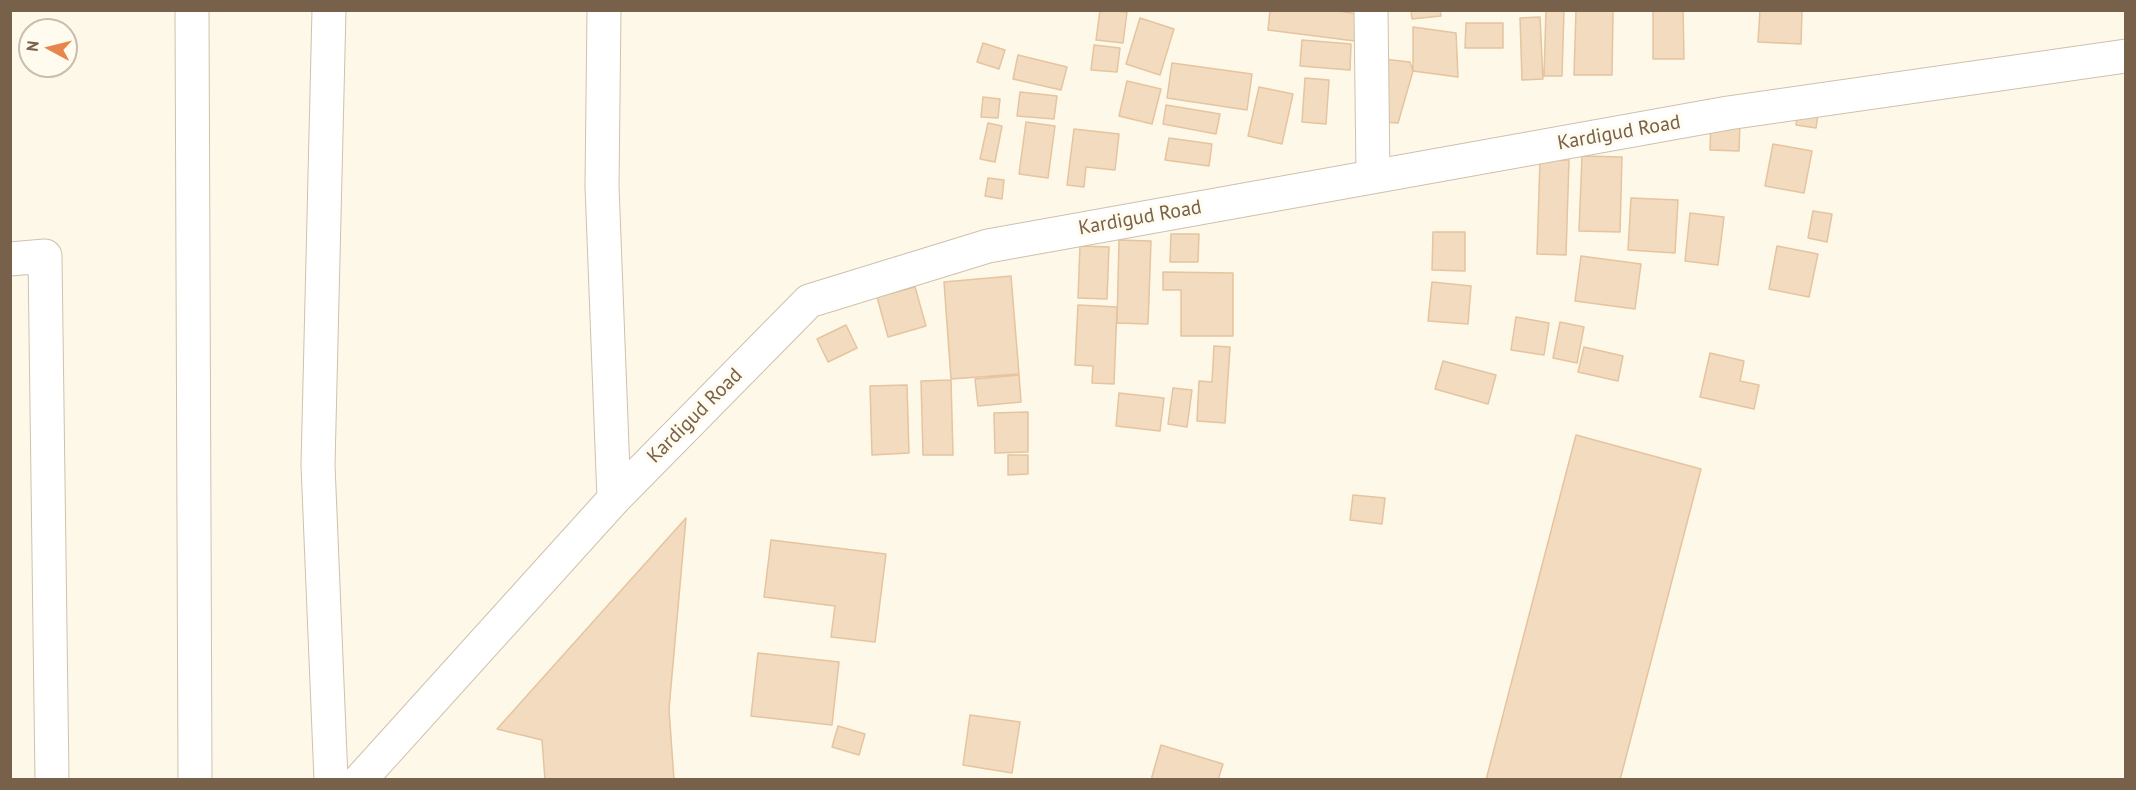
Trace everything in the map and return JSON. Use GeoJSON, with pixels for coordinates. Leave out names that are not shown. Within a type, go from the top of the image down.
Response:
{"type":"FeatureCollection","features":[{"type":"Feature","properties":{"kind":"street"},"geometry":{"type":"LineString","coordinates":[[192,10],[195,780]]}},
{"type":"Feature","properties":{"kind":"street"},"geometry":{"type":"LineString","coordinates":[[329,10],[318,465],[332,780]]}},
{"type":"Feature","properties":{"kind":"street"},"geometry":{"type":"LineString","coordinates":[[604,10],[602,186],[614,499]]}},
{"type":"Feature","properties":{"kind":"street"},"geometry":{"type":"LineString","coordinates":[[1371,10],[1373,176]]}},
{"type":"Feature","properties":{"kind":"street","name":"Kardigud Road"},"geometry":{"type":"LineString","coordinates":[[360,780],[614,499],[809,301],[988,246],[1728,113],[2126,56]]}},
{"type":"Feature","properties":{"kind":"street"},"geometry":{"type":"LineString","coordinates":[[10,259],[45,256],[52,780]]}},
{"type":"Feature","properties":{"kind":"building"},"geometry":{"type":"Polygon","coordinates":[[[1100,10],[1127,12],[1123,43],[1096,40],[1100,10]]]}},
{"type":"Feature","properties":{"kind":"building"},"geometry":{"type":"Polygon","coordinates":[[[1270,10],[1332,10],[1358,14],[1355,41],[1268,30],[1270,10]]]}},
{"type":"Feature","properties":{"kind":"building"},"geometry":{"type":"Polygon","coordinates":[[[1411,10],[1440,10],[1441,16],[1412,19],[1411,10]]]}},
{"type":"Feature","properties":{"kind":"building"},"geometry":{"type":"Polygon","coordinates":[[[1546,10],[1564,10],[1562,76],[1544,76],[1546,10]]]}},
{"type":"Feature","properties":{"kind":"building"},"geometry":{"type":"Polygon","coordinates":[[[1576,10],[1613,11],[1612,75],[1574,75],[1576,10]]]}},
{"type":"Feature","properties":{"kind":"building"},"geometry":{"type":"Polygon","coordinates":[[[1653,10],[1683,10],[1684,59],[1653,59],[1653,10]]]}},
{"type":"Feature","properties":{"kind":"building"},"geometry":{"type":"Polygon","coordinates":[[[1760,10],[1802,11],[1801,44],[1758,42],[1760,10]]]}},
{"type":"Feature","properties":{"kind":"building"},"geometry":{"type":"Polygon","coordinates":[[[1540,17],[1543,79],[1522,80],[1520,18],[1540,17]]]}},
{"type":"Feature","properties":{"kind":"building"},"geometry":{"type":"Polygon","coordinates":[[[1140,18],[1174,29],[1160,75],[1126,64],[1140,18]]]}},
{"type":"Feature","properties":{"kind":"building"},"geometry":{"type":"Polygon","coordinates":[[[1466,23],[1503,23],[1503,48],[1465,48],[1466,23]]]}},
{"type":"Feature","properties":{"kind":"building"},"geometry":{"type":"Polygon","coordinates":[[[1413,27],[1456,33],[1458,77],[1413,71],[1413,27]]]}},
{"type":"Feature","properties":{"kind":"building"},"geometry":{"type":"Polygon","coordinates":[[[1302,40],[1351,44],[1350,70],[1300,66],[1302,40]]]}},
{"type":"Feature","properties":{"kind":"building"},"geometry":{"type":"Polygon","coordinates":[[[983,43],[1005,50],[999,69],[977,62],[983,43]]]}},
{"type":"Feature","properties":{"kind":"building"},"geometry":{"type":"Polygon","coordinates":[[[1094,45],[1120,48],[1117,72],[1091,70],[1094,45]]]}},
{"type":"Feature","properties":{"kind":"building"},"geometry":{"type":"Polygon","coordinates":[[[1018,55],[1067,67],[1061,90],[1013,79],[1018,55]]]}},
{"type":"Feature","properties":{"kind":"building"},"geometry":{"type":"Polygon","coordinates":[[[1383,59],[1410,62],[1413,71],[1398,123],[1378,122],[1383,59]]]}},
{"type":"Feature","properties":{"kind":"building"},"geometry":{"type":"Polygon","coordinates":[[[1172,63],[1252,74],[1247,110],[1167,98],[1172,63]]]}},
{"type":"Feature","properties":{"kind":"building"},"geometry":{"type":"Polygon","coordinates":[[[1305,78],[1329,80],[1326,124],[1302,122],[1305,78]]]}},
{"type":"Feature","properties":{"kind":"building"},"geometry":{"type":"Polygon","coordinates":[[[1127,81],[1161,89],[1152,124],[1119,116],[1127,81]]]}},
{"type":"Feature","properties":{"kind":"building"},"geometry":{"type":"Polygon","coordinates":[[[1259,87],[1293,94],[1282,144],[1248,136],[1259,87]]]}},
{"type":"Feature","properties":{"kind":"building"},"geometry":{"type":"Polygon","coordinates":[[[1020,92],[1057,96],[1054,119],[1017,116],[1020,92]]]}},
{"type":"Feature","properties":{"kind":"building"},"geometry":{"type":"Polygon","coordinates":[[[983,97],[1000,99],[998,118],[981,117],[983,97]]]}},
{"type":"Feature","properties":{"kind":"building"},"geometry":{"type":"Polygon","coordinates":[[[1166,105],[1220,114],[1216,134],[1163,124],[1166,105]]]}},
{"type":"Feature","properties":{"kind":"building"},"geometry":{"type":"Polygon","coordinates":[[[1798,112],[1818,115],[1816,128],[1796,125],[1798,112]]]}},
{"type":"Feature","properties":{"kind":"building"},"geometry":{"type":"Polygon","coordinates":[[[1711,118],[1740,120],[1739,151],[1710,150],[1711,118]]]}},
{"type":"Feature","properties":{"kind":"building"},"geometry":{"type":"Polygon","coordinates":[[[1026,122],[1055,126],[1048,178],[1019,174],[1026,122]]]}},
{"type":"Feature","properties":{"kind":"building"},"geometry":{"type":"Polygon","coordinates":[[[988,123],[1002,126],[995,162],[980,159],[988,123]]]}},
{"type":"Feature","properties":{"kind":"building"},"geometry":{"type":"Polygon","coordinates":[[[1074,129],[1119,134],[1115,170],[1086,167],[1084,187],[1067,185],[1074,129]]]}},
{"type":"Feature","properties":{"kind":"building"},"geometry":{"type":"Polygon","coordinates":[[[1169,138],[1212,144],[1209,166],[1165,160],[1169,138]]]}},
{"type":"Feature","properties":{"kind":"building"},"geometry":{"type":"Polygon","coordinates":[[[1773,144],[1812,151],[1804,193],[1765,186],[1773,144]]]}},
{"type":"Feature","properties":{"kind":"building"},"geometry":{"type":"Polygon","coordinates":[[[1582,156],[1622,157],[1620,232],[1579,231],[1582,156]]]}},
{"type":"Feature","properties":{"kind":"building"},"geometry":{"type":"Polygon","coordinates":[[[1540,160],[1569,160],[1566,255],[1537,254],[1540,160]]]}},
{"type":"Feature","properties":{"kind":"building"},"geometry":{"type":"Polygon","coordinates":[[[988,178],[1004,180],[1002,199],[985,196],[988,178]]]}},
{"type":"Feature","properties":{"kind":"building"},"geometry":{"type":"Polygon","coordinates":[[[1631,198],[1678,200],[1675,253],[1628,250],[1631,198]]]}},
{"type":"Feature","properties":{"kind":"building"},"geometry":{"type":"Polygon","coordinates":[[[1813,211],[1832,214],[1827,242],[1808,238],[1813,211]]]}},
{"type":"Feature","properties":{"kind":"building"},"geometry":{"type":"Polygon","coordinates":[[[1690,213],[1724,217],[1718,265],[1685,261],[1690,213]]]}},
{"type":"Feature","properties":{"kind":"building"},"geometry":{"type":"Polygon","coordinates":[[[1433,232],[1465,232],[1465,271],[1432,270],[1433,232]]]}},
{"type":"Feature","properties":{"kind":"building"},"geometry":{"type":"Polygon","coordinates":[[[1171,234],[1199,234],[1198,262],[1170,262],[1171,234]]]}},
{"type":"Feature","properties":{"kind":"building"},"geometry":{"type":"Polygon","coordinates":[[[1119,240],[1151,241],[1148,324],[1117,323],[1119,240]]]}},
{"type":"Feature","properties":{"kind":"building"},"geometry":{"type":"Polygon","coordinates":[[[1080,246],[1109,247],[1107,299],[1078,298],[1080,246]]]}},
{"type":"Feature","properties":{"kind":"building"},"geometry":{"type":"Polygon","coordinates":[[[1777,246],[1818,254],[1809,297],[1769,289],[1777,246]]]}},
{"type":"Feature","properties":{"kind":"building"},"geometry":{"type":"Polygon","coordinates":[[[1581,256],[1641,264],[1635,309],[1575,301],[1581,256]]]}},
{"type":"Feature","properties":{"kind":"building"},"geometry":{"type":"Polygon","coordinates":[[[1163,272],[1233,273],[1233,336],[1181,336],[1181,290],[1163,290],[1163,272]]]}},
{"type":"Feature","properties":{"kind":"building"},"geometry":{"type":"Polygon","coordinates":[[[1011,276],[1019,374],[951,379],[944,282],[1011,276]]]}},
{"type":"Feature","properties":{"kind":"building"},"geometry":{"type":"Polygon","coordinates":[[[1432,282],[1471,286],[1468,324],[1428,321],[1432,282]]]}},
{"type":"Feature","properties":{"kind":"building"},"geometry":{"type":"Polygon","coordinates":[[[915,287],[926,326],[888,337],[877,297],[915,287]]]}},
{"type":"Feature","properties":{"kind":"building"},"geometry":{"type":"Polygon","coordinates":[[[1078,305],[1117,307],[1114,384],[1092,383],[1093,366],[1075,365],[1078,305]]]}},
{"type":"Feature","properties":{"kind":"building"},"geometry":{"type":"Polygon","coordinates":[[[1516,317],[1549,323],[1544,355],[1511,350],[1516,317]]]}},
{"type":"Feature","properties":{"kind":"building"},"geometry":{"type":"Polygon","coordinates":[[[1560,322],[1584,327],[1577,363],[1553,358],[1560,322]]]}},
{"type":"Feature","properties":{"kind":"building"},"geometry":{"type":"Polygon","coordinates":[[[846,325],[857,348],[828,362],[817,339],[846,325]]]}},
{"type":"Feature","properties":{"kind":"building"},"geometry":{"type":"Polygon","coordinates":[[[1214,346],[1230,347],[1225,423],[1197,421],[1199,381],[1212,382],[1214,346]]]}},
{"type":"Feature","properties":{"kind":"building"},"geometry":{"type":"Polygon","coordinates":[[[1584,347],[1623,356],[1618,381],[1578,372],[1584,347]]]}},
{"type":"Feature","properties":{"kind":"building"},"geometry":{"type":"Polygon","coordinates":[[[1710,353],[1744,361],[1740,381],[1759,385],[1754,409],[1700,397],[1710,353]]]}},
{"type":"Feature","properties":{"kind":"building"},"geometry":{"type":"Polygon","coordinates":[[[1443,361],[1496,375],[1488,404],[1435,389],[1443,361]]]}},
{"type":"Feature","properties":{"kind":"building"},"geometry":{"type":"Polygon","coordinates":[[[1019,375],[1021,402],[978,406],[975,379],[1019,375]]]}},
{"type":"Feature","properties":{"kind":"building"},"geometry":{"type":"Polygon","coordinates":[[[951,380],[953,455],[923,455],[921,381],[951,380]]]}},
{"type":"Feature","properties":{"kind":"building"},"geometry":{"type":"Polygon","coordinates":[[[907,385],[909,453],[872,455],[870,386],[907,385]]]}},
{"type":"Feature","properties":{"kind":"building"},"geometry":{"type":"Polygon","coordinates":[[[1173,388],[1192,390],[1187,427],[1168,424],[1173,388]]]}},
{"type":"Feature","properties":{"kind":"building"},"geometry":{"type":"Polygon","coordinates":[[[1119,393],[1164,398],[1160,431],[1116,426],[1119,393]]]}},
{"type":"Feature","properties":{"kind":"building"},"geometry":{"type":"Polygon","coordinates":[[[1028,412],[1028,452],[995,453],[994,413],[1028,412]]]}},
{"type":"Feature","properties":{"kind":"building"},"geometry":{"type":"Polygon","coordinates":[[[1576,435],[1701,469],[1620,780],[1486,780],[1576,435]]]}},
{"type":"Feature","properties":{"kind":"building"},"geometry":{"type":"Polygon","coordinates":[[[1008,455],[1028,455],[1028,474],[1008,475],[1008,455]]]}},
{"type":"Feature","properties":{"kind":"building"},"geometry":{"type":"Polygon","coordinates":[[[1353,495],[1385,498],[1382,524],[1350,520],[1353,495]]]}},
{"type":"Feature","properties":{"kind":"building"},"geometry":{"type":"Polygon","coordinates":[[[686,518],[669,709],[674,780],[545,780],[542,740],[497,729],[686,518]]]}},
{"type":"Feature","properties":{"kind":"building"},"geometry":{"type":"Polygon","coordinates":[[[771,540],[886,554],[875,642],[831,637],[835,606],[764,597],[771,540]]]}},
{"type":"Feature","properties":{"kind":"building"},"geometry":{"type":"Polygon","coordinates":[[[758,653],[839,662],[832,725],[751,716],[758,653]]]}},
{"type":"Feature","properties":{"kind":"building"},"geometry":{"type":"Polygon","coordinates":[[[970,715],[1020,722],[1012,773],[963,765],[970,715]]]}},
{"type":"Feature","properties":{"kind":"building"},"geometry":{"type":"Polygon","coordinates":[[[838,726],[865,734],[859,755],[832,747],[838,726]]]}},
{"type":"Feature","properties":{"kind":"building"},"geometry":{"type":"Polygon","coordinates":[[[1161,745],[1223,764],[1218,780],[1151,780],[1161,745]]]}}]}
